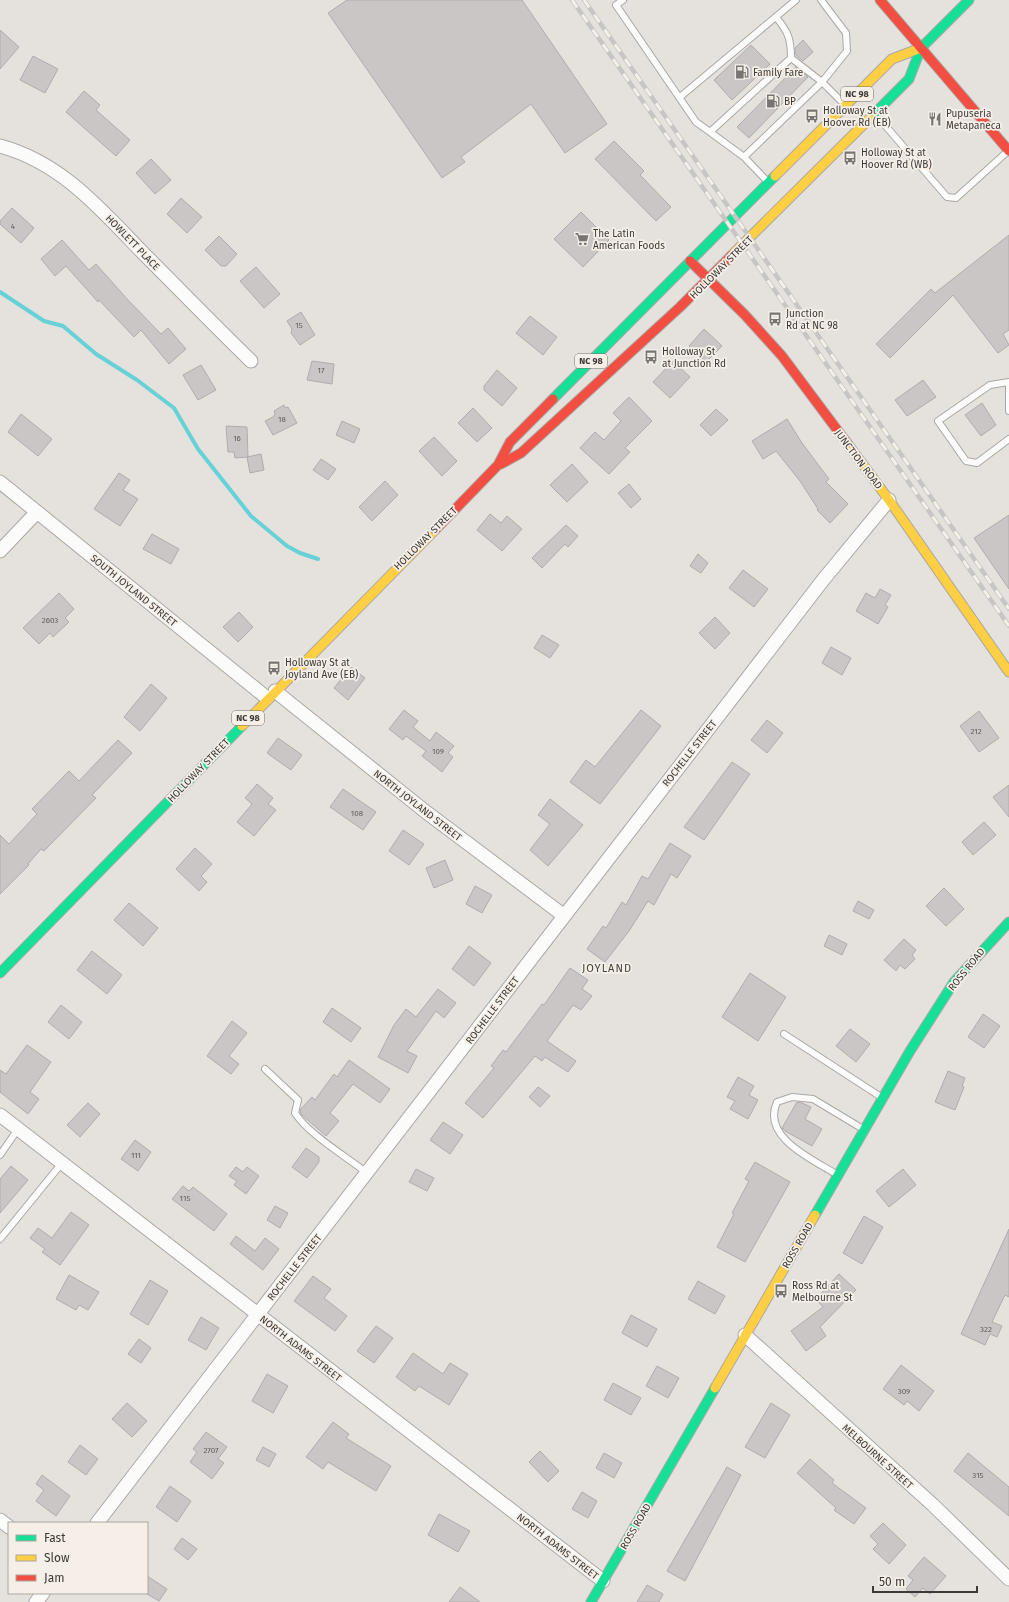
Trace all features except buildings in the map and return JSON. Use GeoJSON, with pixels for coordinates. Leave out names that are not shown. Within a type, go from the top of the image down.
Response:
{"type":"FeatureCollection","features":[{"type":"Feature","properties":{"kind":"main road"},"geometry":{"type":"LineString","coordinates":[[880,0],[1009,151]]}},
{"type":"Feature","properties":{"kind":"main road","name":"HOLLOWAY STREET"},"geometry":{"type":"LineString","coordinates":[[498,465],[521,453],[680,308],[909,79],[921,48],[969,0]]}},
{"type":"Feature","properties":{"kind":"main road","name":"HOLLOWAY STREET"},"geometry":{"type":"LineString","coordinates":[[0,972],[498,465],[510,442],[690,261],[892,59],[921,48]]}},
{"type":"Feature","properties":{"kind":"main road","name":"JUNCTION ROAD"},"geometry":{"type":"LineString","coordinates":[[690,261],[745,316],[782,356],[889,500],[1009,672]]}},
{"type":"Feature","properties":{"kind":"main road","name":"ROSS ROAD"},"geometry":{"type":"LineString","coordinates":[[591,1602],[864,1130],[954,982],[988,943],[1009,922]]}},
{"type":"Feature","properties":{"kind":"street","name":"HOWLETT PLACE"},"geometry":{"type":"LineString","coordinates":[[0,146],[29,156],[48,165],[87,194],[251,361]]}},
{"type":"Feature","properties":{"kind":"street","name":"SOUTH JOYLAND STREET"},"geometry":{"type":"LineString","coordinates":[[0,482],[271,695]]}},
{"type":"Feature","properties":{"kind":"street","name":"ROCHELLE STREET"},"geometry":{"type":"LineString","coordinates":[[98,1522],[368,1173],[564,915],[822,580],[889,500]]}},
{"type":"Feature","properties":{"kind":"street"},"geometry":{"type":"LineString","coordinates":[[0,551],[38,512]]}},
{"type":"Feature","properties":{"kind":"street","name":"NORTH JOYLAND STREET"},"geometry":{"type":"LineString","coordinates":[[271,695],[564,915]]}},
{"type":"Feature","properties":{"kind":"street","name":"NORTH ADAMS STREET"},"geometry":{"type":"LineString","coordinates":[[0,1115],[603,1581]]}},
{"type":"Feature","properties":{"kind":"street","name":"MELBOURNE STREET"},"geometry":{"type":"LineString","coordinates":[[745,1335],[933,1506],[1009,1579]]}},
{"type":"Feature","properties":{"kind":"street"},"geometry":{"type":"LineString","coordinates":[[0,1520],[8,1526]]}},
{"type":"Feature","properties":{"kind":"street"},"geometry":{"type":"LineString","coordinates":[[36,1602],[42,1594]]}},
{"type":"Feature","properties":{"kind":"lane"},"geometry":{"type":"LineString","coordinates":[[623,0],[614,3],[696,122],[744,157],[769,182]]}},
{"type":"Feature","properties":{"kind":"lane"},"geometry":{"type":"LineString","coordinates":[[680,97],[796,0]]}},
{"type":"Feature","properties":{"kind":"lane"},"geometry":{"type":"LineString","coordinates":[[744,157],[822,82],[847,51],[846,33],[821,0]]}},
{"type":"Feature","properties":{"kind":"lane"},"geometry":{"type":"LineString","coordinates":[[776,17],[788,32],[791,43],[792,58],[822,82],[846,105]]}},
{"type":"Feature","properties":{"kind":"lane"},"geometry":{"type":"LineString","coordinates":[[710,132],[792,58]]}},
{"type":"Feature","properties":{"kind":"lane"},"geometry":{"type":"LineString","coordinates":[[874,113],[947,197],[956,198],[1009,151]]}},
{"type":"Feature","properties":{"kind":"lane"},"geometry":{"type":"LineString","coordinates":[[1009,411],[1009,382],[990,385],[938,421],[966,461],[977,463],[1009,439]]}},
{"type":"Feature","properties":{"kind":"lane"},"geometry":{"type":"LineString","coordinates":[[784,1034],[883,1098]]}},
{"type":"Feature","properties":{"kind":"lane"},"geometry":{"type":"LineString","coordinates":[[265,1069],[298,1100],[296,1113],[299,1119],[311,1131],[368,1173]]}},
{"type":"Feature","properties":{"kind":"lane"},"geometry":{"type":"LineString","coordinates":[[838,1175],[793,1147],[776,1129],[773,1112],[777,1102],[792,1097],[813,1099],[864,1130]]}},
{"type":"Feature","properties":{"kind":"lane"},"geometry":{"type":"LineString","coordinates":[[0,1156],[18,1129]]}},
{"type":"Feature","properties":{"kind":"lane"},"geometry":{"type":"LineString","coordinates":[[0,1239],[62,1163]]}},
{"type":"Feature","properties":{"kind":"waterway"},"geometry":{"type":"LineString","coordinates":[[0,292],[44,321],[63,326],[96,354],[137,380],[174,408],[198,449],[251,516],[287,546],[300,553],[318,559]]}},
{"type":"Feature","properties":{"kind":"railway"},"geometry":{"type":"LineString","coordinates":[[572,0],[1009,626]]}},
{"type":"Feature","properties":{"kind":"railway"},"geometry":{"type":"LineString","coordinates":[[584,0],[1009,609]]}},
{"type":"Feature","properties":{"kind":"traffic: fast"},"geometry":{"type":"LineString","coordinates":[[871,117],[909,79],[921,48],[969,0]]}},
{"type":"Feature","properties":{"kind":"traffic: fast"},"geometry":{"type":"LineString","coordinates":[[553,399],[775,176]]}},
{"type":"Feature","properties":{"kind":"traffic: fast"},"geometry":{"type":"LineString","coordinates":[[0,973],[242,726]]}},
{"type":"Feature","properties":{"kind":"traffic: fast"},"geometry":{"type":"LineString","coordinates":[[815,1215],[910,1051],[954,982],[1009,922]]}},
{"type":"Feature","properties":{"kind":"traffic: fast"},"geometry":{"type":"LineString","coordinates":[[591,1602],[715,1388]]}},
{"type":"Feature","properties":{"kind":"traffic: slow"},"geometry":{"type":"LineString","coordinates":[[775,176],[892,59],[921,48]]}},
{"type":"Feature","properties":{"kind":"traffic: slow"},"geometry":{"type":"LineString","coordinates":[[732,255],[871,117]]}},
{"type":"Feature","properties":{"kind":"traffic: slow"},"geometry":{"type":"LineString","coordinates":[[847,443],[889,500],[1009,672]]}},
{"type":"Feature","properties":{"kind":"traffic: slow"},"geometry":{"type":"LineString","coordinates":[[242,726],[435,530]]}},
{"type":"Feature","properties":{"kind":"traffic: slow"},"geometry":{"type":"LineString","coordinates":[[715,1388],[815,1215]]}},
{"type":"Feature","properties":{"kind":"traffic: jam"},"geometry":{"type":"LineString","coordinates":[[880,0],[1009,151]]}},
{"type":"Feature","properties":{"kind":"traffic: jam"},"geometry":{"type":"LineString","coordinates":[[501,464],[521,453],[680,307],[732,255]]}},
{"type":"Feature","properties":{"kind":"traffic: jam"},"geometry":{"type":"LineString","coordinates":[[690,261],[745,315],[782,356],[847,443]]}},
{"type":"Feature","properties":{"kind":"traffic: jam"},"geometry":{"type":"LineString","coordinates":[[435,530],[498,465],[510,442],[553,399]]}},
{"type":"Feature","properties":{"kind":"place","name":"Family Fare"},"geometry":{"type":"Point","coordinates":[742,72]}},
{"type":"Feature","properties":{"kind":"place","name":"BP"},"geometry":{"type":"Point","coordinates":[773,101]}},
{"type":"Feature","properties":{"kind":"place","name":"Holloway St at Hoover Rd (EB)"},"geometry":{"type":"Point","coordinates":[812,116]}},
{"type":"Feature","properties":{"kind":"place","name":"Pupuseria Metapaneca"},"geometry":{"type":"Point","coordinates":[935,119]}},
{"type":"Feature","properties":{"kind":"place","name":"Holloway St at Hoover Rd (WB)"},"geometry":{"type":"Point","coordinates":[850,158]}},
{"type":"Feature","properties":{"kind":"place","name":"The Latin American Foods"},"geometry":{"type":"Point","coordinates":[582,239]}},
{"type":"Feature","properties":{"kind":"place","name":"Junction Rd at NC 98"},"geometry":{"type":"Point","coordinates":[775,319]}},
{"type":"Feature","properties":{"kind":"place","name":"Holloway St at Junction Rd"},"geometry":{"type":"Point","coordinates":[651,357]}},
{"type":"Feature","properties":{"kind":"place","name":"Holloway St at Joyland Ave (EB)"},"geometry":{"type":"Point","coordinates":[274,668]}},
{"type":"Feature","properties":{"kind":"place","name":"Ross Rd at Melbourne St"},"geometry":{"type":"Point","coordinates":[781,1291]}},
{"type":"Feature","properties":{"kind":"district","name":"JOYLAND"},"geometry":{"type":"Point","coordinates":[607,968]}}]}
